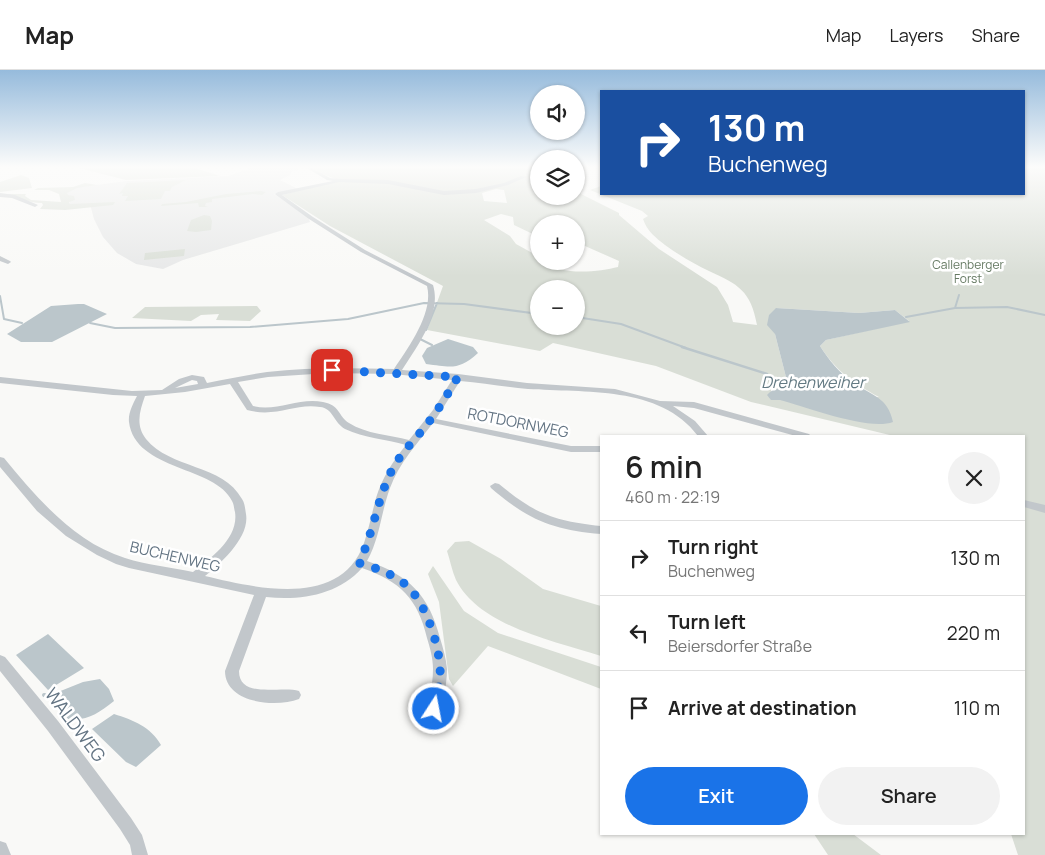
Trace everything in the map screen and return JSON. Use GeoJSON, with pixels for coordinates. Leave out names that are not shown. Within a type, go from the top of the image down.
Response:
{"type":"FeatureCollection","features":[{"type":"Feature","properties":{"kind":"street"},"geometry":{"type":"LineString","coordinates":[[291,204],[363,250],[430,285],[432,303],[418,337],[396,373]]}},
{"type":"Feature","properties":{"kind":"street"},"geometry":{"type":"LineString","coordinates":[[0,258],[8,262]]}},
{"type":"Feature","properties":{"kind":"street"},"geometry":{"type":"LineString","coordinates":[[0,380],[142,393],[164,392],[180,381],[198,377],[202,378],[203,385],[284,373],[320,371],[458,377],[527,386],[605,390],[642,398],[660,404],[690,421],[701,435]]}},
{"type":"Feature","properties":{"kind":"street","name":"BUCHENWEG"},"geometry":{"type":"LineString","coordinates":[[0,460],[38,508],[86,542],[118,560],[261,593],[296,594],[322,588],[354,570],[370,541],[384,488],[394,468],[430,420],[458,377]]}},
{"type":"Feature","properties":{"kind":"street"},"geometry":{"type":"LineString","coordinates":[[232,380],[250,408],[254,410],[265,411],[321,404],[334,409],[347,426],[411,443]]}},
{"type":"Feature","properties":{"kind":"street"},"geometry":{"type":"LineString","coordinates":[[142,393],[134,414],[134,423],[144,443],[159,456],[219,482],[235,495],[241,508],[240,524],[234,538],[224,552],[195,577]]}},
{"type":"Feature","properties":{"kind":"street"},"geometry":{"type":"LineString","coordinates":[[660,404],[680,403],[694,405],[802,435]]}},
{"type":"Feature","properties":{"kind":"street","name":"ROTDORNWEG"},"geometry":{"type":"LineString","coordinates":[[430,420],[571,449],[600,449]]}},
{"type":"Feature","properties":{"kind":"street"},"geometry":{"type":"LineString","coordinates":[[495,486],[516,504],[544,520],[575,528],[600,530]]}},
{"type":"Feature","properties":{"kind":"street"},"geometry":{"type":"LineString","coordinates":[[1025,504],[1045,510]]}},
{"type":"Feature","properties":{"kind":"street"},"geometry":{"type":"LineString","coordinates":[[359,563],[392,575],[406,584],[427,616],[440,668],[438,693],[430,726]]}},
{"type":"Feature","properties":{"kind":"street"},"geometry":{"type":"LineString","coordinates":[[261,593],[232,671],[232,680],[244,692],[269,697],[294,695]]}},
{"type":"Feature","properties":{"kind":"street","name":"WALDWEG"},"geometry":{"type":"LineString","coordinates":[[0,661],[31,697],[118,814],[140,848],[140,855]]}},
{"type":"Feature","properties":{"kind":"street"},"geometry":{"type":"LineString","coordinates":[[0,849],[3,855]]}},
{"type":"Feature","properties":{"kind":"shaded area"},"geometry":{"type":"Polygon","coordinates":[[[70,204],[288,204],[308,217],[310,222],[183,260],[163,269],[136,264],[117,253],[103,237],[94,219],[90,204],[70,204]]]}},
{"type":"Feature","properties":{"kind":"green space"},"geometry":{"type":"Polygon","coordinates":[[[42,204],[114,204],[65,210],[40,209],[42,204]]]}},
{"type":"Feature","properties":{"kind":"green space"},"geometry":{"type":"Polygon","coordinates":[[[166,204],[190,204],[161,206],[166,204]]]}},
{"type":"Feature","properties":{"kind":"green space"},"geometry":{"type":"Polygon","coordinates":[[[198,204],[206,204],[205,206],[208,207],[199,207],[198,204]]]}},
{"type":"Feature","properties":{"kind":"green space","name":"Callenberger Forst"},"geometry":{"type":"Polygon","coordinates":[[[295,204],[600,204],[619,213],[659,249],[717,287],[728,305],[733,322],[757,325],[751,304],[742,290],[728,280],[692,262],[662,242],[647,227],[643,219],[648,216],[642,211],[624,204],[1045,204],[1045,855],[1018,855],[1011,835],[1025,835],[1025,435],[890,435],[751,402],[656,366],[553,343],[540,351],[427,330],[443,286],[330,226],[295,204]],[[776,308],[775,334],[787,381],[780,389],[771,390],[771,399],[879,397],[846,376],[832,363],[820,346],[826,340],[909,321],[895,310],[859,313],[776,308]]]}},
{"type":"Feature","properties":{"kind":"green space"},"geometry":{"type":"Polygon","coordinates":[[[204,215],[210,216],[212,221],[211,230],[187,231],[191,220],[204,215]]]}},
{"type":"Feature","properties":{"kind":"green space"},"geometry":{"type":"Polygon","coordinates":[[[185,249],[184,256],[144,260],[145,253],[185,249]]]}},
{"type":"Feature","properties":{"kind":"green space"},"geometry":{"type":"Polygon","coordinates":[[[257,306],[261,311],[250,321],[216,320],[219,314],[201,315],[191,321],[132,318],[145,307],[257,306]]]}},
{"type":"Feature","properties":{"kind":"green space"},"geometry":{"type":"Polygon","coordinates":[[[469,541],[501,559],[543,589],[600,606],[600,656],[520,630],[482,610],[467,596],[453,573],[447,551],[455,542],[469,541]]]}},
{"type":"Feature","properties":{"kind":"green space"},"geometry":{"type":"Polygon","coordinates":[[[433,566],[464,611],[498,633],[600,667],[600,689],[488,646],[453,686],[449,679],[439,602],[428,574],[433,566]]]}},
{"type":"Feature","properties":{"kind":"green space"},"geometry":{"type":"Polygon","coordinates":[[[815,835],[854,835],[881,855],[828,855],[815,835]]]}},
{"type":"Feature","properties":{"kind":"water"},"geometry":{"type":"Polygon","coordinates":[[[84,304],[107,314],[52,342],[21,342],[7,334],[51,306],[84,304]]]}},
{"type":"Feature","properties":{"kind":"water","name":"Drehenweiher"},"geometry":{"type":"Polygon","coordinates":[[[776,308],[859,313],[895,310],[910,322],[826,340],[820,346],[844,375],[883,402],[891,414],[893,422],[882,424],[853,421],[780,400],[771,400],[767,395],[787,381],[775,334],[767,325],[769,315],[776,308]]]}},
{"type":"Feature","properties":{"kind":"water"},"geometry":{"type":"Polygon","coordinates":[[[448,339],[473,347],[478,353],[465,363],[459,365],[442,366],[426,364],[422,356],[427,348],[448,339]]]}},
{"type":"Feature","properties":{"kind":"water"},"geometry":{"type":"Polygon","coordinates":[[[48,634],[84,668],[48,690],[16,655],[48,634]]]}},
{"type":"Feature","properties":{"kind":"water"},"geometry":{"type":"Polygon","coordinates":[[[100,679],[109,689],[114,701],[98,712],[82,719],[68,719],[48,696],[83,682],[100,679]]]}},
{"type":"Feature","properties":{"kind":"water"},"geometry":{"type":"Polygon","coordinates":[[[114,714],[147,729],[161,745],[136,767],[126,762],[92,729],[114,714]]]}},
{"type":"Feature","properties":{"kind":"waterway"},"geometry":{"type":"LineString","coordinates":[[955,308],[959,295]]}},
{"type":"Feature","properties":{"kind":"waterway"},"geometry":{"type":"LineString","coordinates":[[0,296],[4,319],[22,323]]}},
{"type":"Feature","properties":{"kind":"waterway"},"geometry":{"type":"LineString","coordinates":[[90,323],[115,328],[250,327],[348,319],[424,303],[437,303]]}},
{"type":"Feature","properties":{"kind":"waterway"},"geometry":{"type":"LineString","coordinates":[[426,330],[437,303]]}},
{"type":"Feature","properties":{"kind":"waterway"},"geometry":{"type":"LineString","coordinates":[[437,303],[464,304],[530,313]]}},
{"type":"Feature","properties":{"kind":"waterway"},"geometry":{"type":"LineString","coordinates":[[955,308],[1007,307],[1045,315]]}},
{"type":"Feature","properties":{"kind":"waterway"},"geometry":{"type":"LineString","coordinates":[[906,317],[955,308]]}},
{"type":"Feature","properties":{"kind":"waterway"},"geometry":{"type":"LineString","coordinates":[[585,318],[621,324],[686,348]]}},
{"type":"Feature","properties":{"kind":"waterway"},"geometry":{"type":"LineString","coordinates":[[420,339],[432,345]]}},
{"type":"Feature","properties":{"kind":"waterway"},"geometry":{"type":"LineString","coordinates":[[682,347],[767,374]]}},
{"type":"Feature","properties":{"kind":"waterway"},"geometry":{"type":"LineString","coordinates":[[779,378],[787,381]]}},
{"type":"Feature","properties":{"kind":"waterway"},"geometry":{"type":"LineString","coordinates":[[44,695],[48,696]]}},
{"type":"Feature","properties":{"kind":"route"},"geometry":{"type":"LineString","coordinates":[[332,370],[458,377],[430,420],[394,468],[384,488],[370,541],[359,563],[377,568],[406,584],[427,616],[432,628],[440,668],[438,693],[434,709]]}}]}
